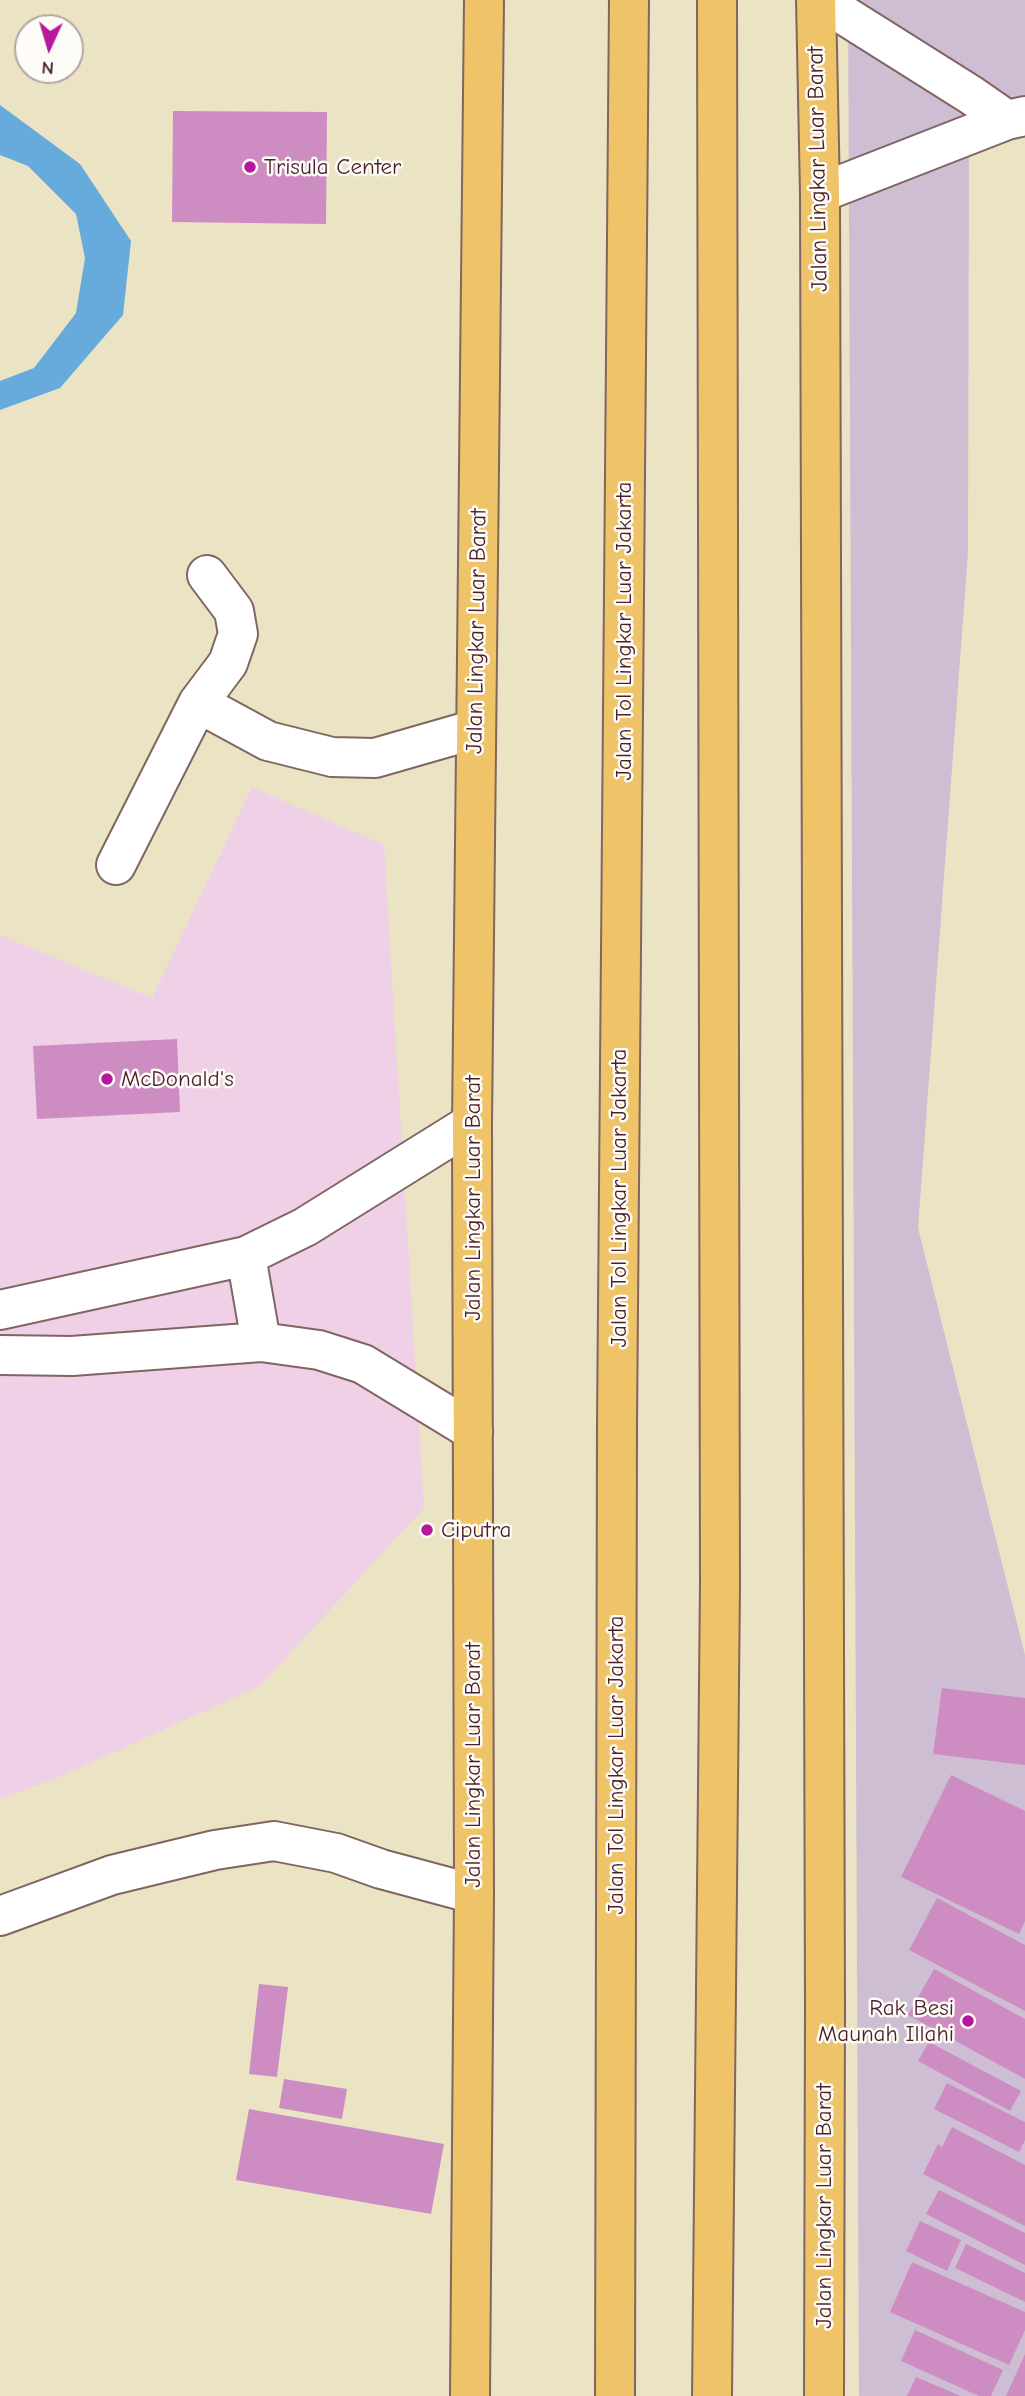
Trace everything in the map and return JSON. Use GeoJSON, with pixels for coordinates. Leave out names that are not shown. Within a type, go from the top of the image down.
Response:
{"type":"FeatureCollection","features":[{"type":"Feature","properties":{"kind":"main road","name":"Jalan Lingkar Luar Barat"},"geometry":{"type":"LineString","coordinates":[[470,2396],[474,1894],[472,1123],[484,0]]}},
{"type":"Feature","properties":{"kind":"main road","name":"Jalan Tol Lingkar Luar Jakarta"},"geometry":{"type":"LineString","coordinates":[[615,2396],[617,1436],[629,0]]}},
{"type":"Feature","properties":{"kind":"main road"},"geometry":{"type":"LineString","coordinates":[[712,2396],[720,1583],[717,0]]}},
{"type":"Feature","properties":{"kind":"main road","name":"Jalan Lingkar Luar Barat"},"geometry":{"type":"LineString","coordinates":[[818,0],[824,2396]]}},
{"type":"Feature","properties":{"kind":"lane"},"geometry":{"type":"LineString","coordinates":[[818,0],[1016,118]]}},
{"type":"Feature","properties":{"kind":"lane"},"geometry":{"type":"LineString","coordinates":[[820,193],[1016,118]]}},
{"type":"Feature","properties":{"kind":"lane"},"geometry":{"type":"LineString","coordinates":[[116,865],[198,703],[228,663],[238,634],[234,611],[207,575]]}},
{"type":"Feature","properties":{"kind":"lane"},"geometry":{"type":"LineString","coordinates":[[198,703],[268,741],[332,757],[375,758],[476,729]]}},
{"type":"Feature","properties":{"kind":"lane"},"geometry":{"type":"LineString","coordinates":[[0,1311],[247,1256],[305,1227],[472,1123]]}},
{"type":"Feature","properties":{"kind":"lane"},"geometry":{"type":"LineString","coordinates":[[247,1256],[261,1342]]}},
{"type":"Feature","properties":{"kind":"lane"},"geometry":{"type":"LineString","coordinates":[[0,1311],[72,1356]]}},
{"type":"Feature","properties":{"kind":"lane"},"geometry":{"type":"LineString","coordinates":[[0,1354],[72,1356],[261,1342],[319,1350],[363,1364],[473,1431]]}},
{"type":"Feature","properties":{"kind":"lane"},"geometry":{"type":"LineString","coordinates":[[0,1916],[112,1875],[215,1850],[274,1841],[336,1853],[381,1869],[474,1894]]}},
{"type":"Feature","properties":{"kind":"shaded area"},"geometry":{"type":"Polygon","coordinates":[[[848,0],[1025,0],[1025,117],[969,151],[968,552],[918,1228],[1025,1655],[1025,2396],[859,2396],[848,0]]]}},
{"type":"Feature","properties":{"kind":"shaded area"},"geometry":{"type":"Polygon","coordinates":[[[252,787],[384,845],[424,1508],[260,1686],[57,1778],[0,1799],[0,935],[152,998],[252,787]]]}},
{"type":"Feature","properties":{"kind":"water"},"geometry":{"type":"Polygon","coordinates":[[[0,105],[80,164],[131,241],[123,315],[60,388],[0,410],[0,381],[34,368],[76,313],[85,258],[76,214],[28,166],[0,155],[0,105]]]}},
{"type":"Feature","properties":{"kind":"building","name":"Trisula Center"},"geometry":{"type":"Polygon","coordinates":[[[173,111],[327,112],[326,224],[172,222],[173,111]]]}},
{"type":"Feature","properties":{"kind":"building","name":"McDonald's"},"geometry":{"type":"Polygon","coordinates":[[[177,1039],[180,1112],[37,1119],[33,1046],[177,1039]]]}},
{"type":"Feature","properties":{"kind":"building"},"geometry":{"type":"Polygon","coordinates":[[[942,1688],[1025,1698],[1025,1765],[933,1754],[942,1688]]]}},
{"type":"Feature","properties":{"kind":"building"},"geometry":{"type":"Polygon","coordinates":[[[951,1775],[1025,1811],[1025,1921],[1019,1934],[901,1877],[951,1775]]]}},
{"type":"Feature","properties":{"kind":"building"},"geometry":{"type":"Polygon","coordinates":[[[937,1898],[1025,1945],[1025,2011],[909,1950],[937,1898]]]}},
{"type":"Feature","properties":{"kind":"building"},"geometry":{"type":"Polygon","coordinates":[[[934,1969],[1025,2019],[1025,2079],[908,2015],[934,1969]]]}},
{"type":"Feature","properties":{"kind":"building"},"geometry":{"type":"Polygon","coordinates":[[[259,1984],[288,1987],[277,2077],[249,2074],[259,1984]]]}},
{"type":"Feature","properties":{"kind":"building"},"geometry":{"type":"Polygon","coordinates":[[[929,2042],[1021,2091],[1010,2111],[918,2061],[929,2042]]]}},
{"type":"Feature","properties":{"kind":"building"},"geometry":{"type":"Polygon","coordinates":[[[284,2079],[347,2089],[342,2119],[279,2108],[284,2079]]]}},
{"type":"Feature","properties":{"kind":"building"},"geometry":{"type":"Polygon","coordinates":[[[947,2083],[1025,2122],[1025,2140],[1019,2152],[934,2109],[947,2083]]]}},
{"type":"Feature","properties":{"kind":"building"},"geometry":{"type":"Polygon","coordinates":[[[249,2109],[444,2144],[431,2214],[236,2180],[249,2109]]]}},
{"type":"Feature","properties":{"kind":"building"},"geometry":{"type":"Polygon","coordinates":[[[952,2127],[1025,2165],[1025,2226],[923,2174],[938,2144],[942,2147],[952,2127]]]}},
{"type":"Feature","properties":{"kind":"building"},"geometry":{"type":"Polygon","coordinates":[[[939,2190],[1025,2233],[1025,2265],[926,2214],[939,2190]]]}},
{"type":"Feature","properties":{"kind":"building"},"geometry":{"type":"Polygon","coordinates":[[[920,2221],[961,2240],[947,2271],[906,2251],[920,2221]]]}},
{"type":"Feature","properties":{"kind":"building"},"geometry":{"type":"Polygon","coordinates":[[[966,2244],[1025,2273],[1025,2302],[955,2268],[966,2244]]]}},
{"type":"Feature","properties":{"kind":"building"},"geometry":{"type":"Polygon","coordinates":[[[912,2262],[1025,2312],[1025,2330],[1009,2365],[890,2312],[912,2262]]]}},
{"type":"Feature","properties":{"kind":"building"},"geometry":{"type":"Polygon","coordinates":[[[915,2330],[1003,2370],[991,2396],[979,2396],[901,2361],[915,2330]]]}},
{"type":"Feature","properties":{"kind":"building"},"geometry":{"type":"Polygon","coordinates":[[[1025,2354],[1025,2396],[1006,2396],[1020,2365],[1025,2354]]]}},
{"type":"Feature","properties":{"kind":"building"},"geometry":{"type":"Polygon","coordinates":[[[916,2377],[961,2396],[907,2396],[916,2377]]]}},
{"type":"Feature","properties":{"kind":"place","name":"Trisula Center"},"geometry":{"type":"Point","coordinates":[250,167]}},
{"type":"Feature","properties":{"kind":"place","name":"McDonald's"},"geometry":{"type":"Point","coordinates":[107,1079]}},
{"type":"Feature","properties":{"kind":"place","name":"Ciputra"},"geometry":{"type":"Point","coordinates":[427,1530]}},
{"type":"Feature","properties":{"kind":"place","name":"Rak Besi Maunah Illahi"},"geometry":{"type":"Point","coordinates":[968,2021]}}]}
